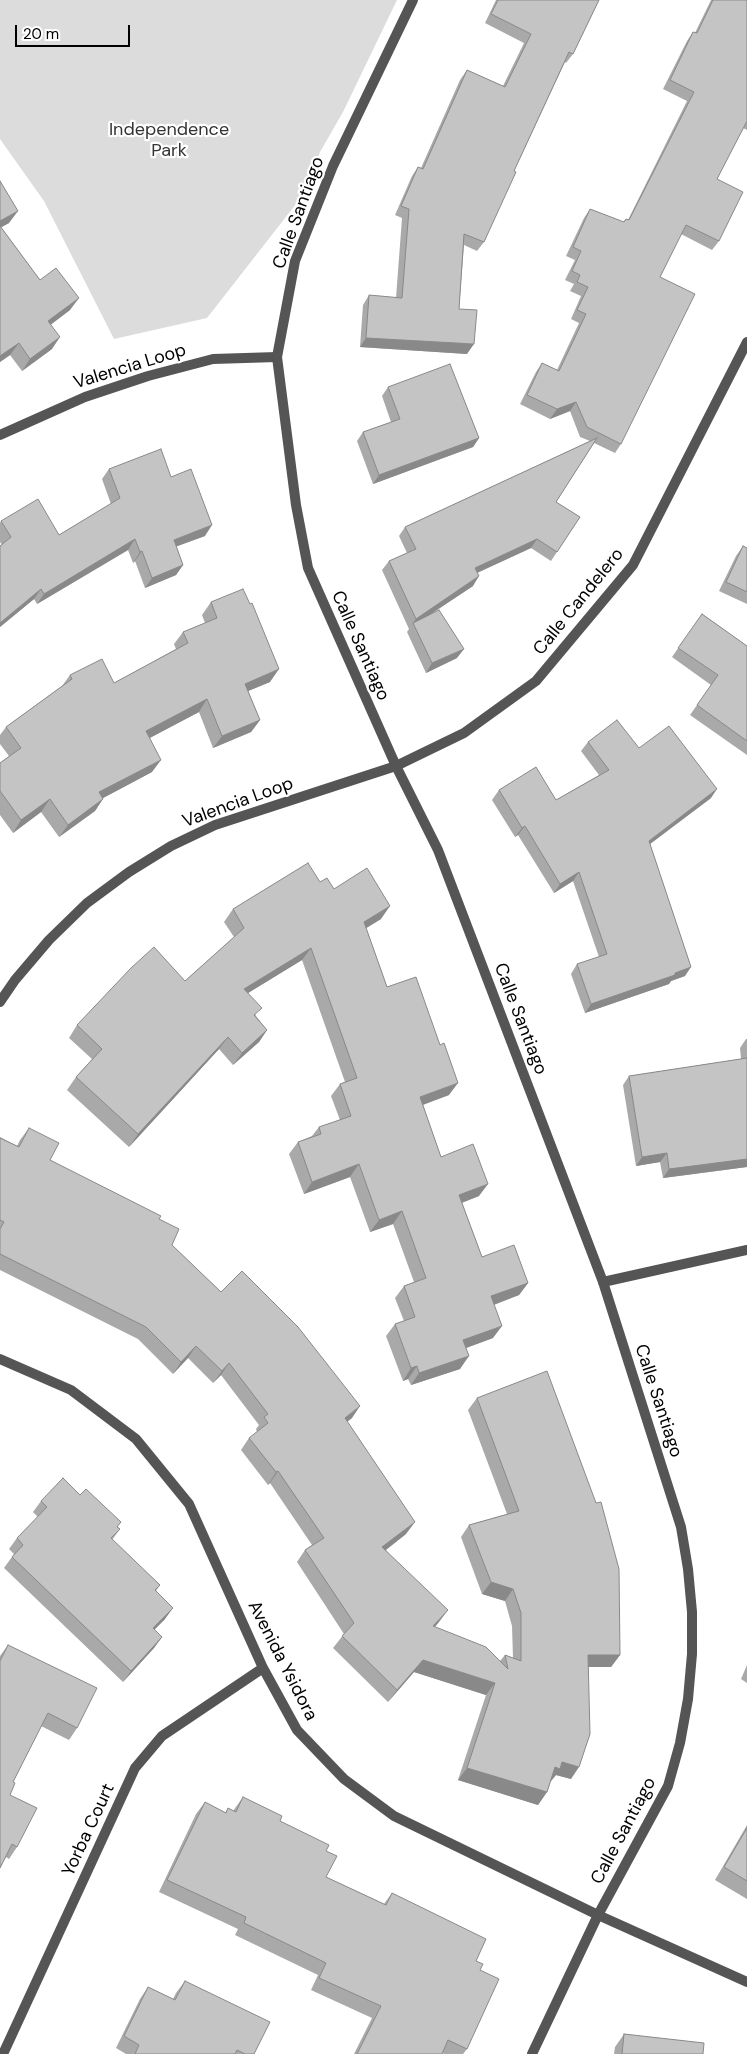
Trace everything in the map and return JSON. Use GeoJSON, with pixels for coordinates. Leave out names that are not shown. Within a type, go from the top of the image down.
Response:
{"type":"FeatureCollection","features":[{"type":"Feature","properties":{"kind":"street","name":"Calle Santiago"},"geometry":{"type":"LineString","coordinates":[[413,0],[333,166],[295,261],[277,357],[296,505],[308,568],[396,766],[438,850],[603,1282],[681,1527],[688,1569],[692,1654],[680,1743],[668,1786],[598,1915],[532,2054]]}},
{"type":"Feature","properties":{"kind":"street","name":"Calle Candelero"},"geometry":{"type":"LineString","coordinates":[[396,766],[464,733],[536,681],[633,565],[747,342]]}},
{"type":"Feature","properties":{"kind":"street","name":"Valencia Loop"},"geometry":{"type":"LineString","coordinates":[[0,434],[85,397],[148,376],[213,359],[277,357]]}},
{"type":"Feature","properties":{"kind":"street","name":"Valencia Loop"},"geometry":{"type":"LineString","coordinates":[[0,1002],[15,980],[49,940],[87,903],[129,872],[171,846],[233,819],[396,766]]}},
{"type":"Feature","properties":{"kind":"street"},"geometry":{"type":"LineString","coordinates":[[603,1282],[747,1250]]}},
{"type":"Feature","properties":{"kind":"street","name":"Avenida Ysidora"},"geometry":{"type":"LineString","coordinates":[[0,1359],[71,1390],[136,1439],[190,1504],[263,1668],[297,1730],[344,1779],[394,1816],[598,1915],[747,1982]]}},
{"type":"Feature","properties":{"kind":"street","name":"Yorba Court"},"geometry":{"type":"LineString","coordinates":[[3,2054],[135,1768],[162,1736],[263,1668]]}},
{"type":"Feature","properties":{"kind":"green space","name":"Independence Park"},"geometry":{"type":"Polygon","coordinates":[[[0,0],[397,0],[343,112],[320,152],[303,195],[207,318],[114,339],[44,201],[0,139],[0,0]]]}},
{"type":"Feature","properties":{"kind":"building"},"geometry":{"type":"Polygon","coordinates":[[[498,0],[599,0],[573,54],[569,52],[514,171],[516,172],[484,242],[464,234],[459,309],[477,310],[474,344],[366,338],[369,295],[402,298],[409,209],[401,206],[418,167],[423,169],[467,70],[505,87],[531,34],[491,14],[498,0]]]}},
{"type":"Feature","properties":{"kind":"building"},"geometry":{"type":"Polygon","coordinates":[[[713,0],[747,0],[747,121],[717,179],[743,192],[719,241],[686,225],[660,277],[695,294],[621,444],[587,427],[576,402],[557,409],[527,395],[542,363],[559,371],[586,314],[577,310],[588,287],[577,282],[580,275],[572,271],[581,251],[573,247],[590,209],[624,222],[626,219],[629,220],[694,92],[670,80],[693,32],[697,33],[713,0]]]}},
{"type":"Feature","properties":{"kind":"building"},"geometry":{"type":"Polygon","coordinates":[[[0,181],[18,211],[0,221],[0,181]]]}},
{"type":"Feature","properties":{"kind":"building"},"geometry":{"type":"Polygon","coordinates":[[[0,226],[40,280],[56,268],[79,298],[48,321],[60,337],[30,359],[19,343],[0,356],[0,226]]]}},
{"type":"Feature","properties":{"kind":"building"},"geometry":{"type":"Polygon","coordinates":[[[450,364],[479,438],[379,475],[363,432],[400,419],[388,387],[450,364]]]}},
{"type":"Feature","properties":{"kind":"building"},"geometry":{"type":"Polygon","coordinates":[[[597,438],[556,502],[580,517],[557,552],[537,539],[475,568],[479,576],[416,619],[389,561],[416,549],[405,527],[597,438]]]}},
{"type":"Feature","properties":{"kind":"building"},"geometry":{"type":"Polygon","coordinates":[[[161,449],[171,477],[191,469],[212,525],[174,540],[183,565],[152,578],[142,551],[140,552],[135,539],[44,594],[41,589],[0,623],[0,546],[11,537],[1,521],[38,499],[59,535],[120,498],[109,469],[161,449]]]}},
{"type":"Feature","properties":{"kind":"building"},"geometry":{"type":"Polygon","coordinates":[[[743,546],[747,548],[747,592],[726,582],[743,546]]]}},
{"type":"Feature","properties":{"kind":"building"},"geometry":{"type":"Polygon","coordinates":[[[243,589],[250,604],[252,603],[279,669],[245,684],[260,720],[222,736],[207,699],[146,731],[161,760],[99,792],[103,799],[68,825],[50,799],[21,820],[0,791],[0,763],[21,748],[6,727],[72,679],[70,675],[102,659],[114,683],[188,643],[183,632],[217,618],[211,602],[243,589]]]}},
{"type":"Feature","properties":{"kind":"building"},"geometry":{"type":"Polygon","coordinates":[[[439,610],[464,649],[432,663],[413,623],[439,610]]]}},
{"type":"Feature","properties":{"kind":"building"},"geometry":{"type":"Polygon","coordinates":[[[702,614],[747,646],[747,741],[697,705],[718,675],[678,648],[702,614]]]}},
{"type":"Feature","properties":{"kind":"building"},"geometry":{"type":"Polygon","coordinates":[[[617,720],[639,748],[669,726],[717,789],[649,841],[691,967],[675,973],[675,975],[591,1004],[577,964],[607,954],[579,872],[560,884],[525,826],[522,828],[499,790],[536,767],[556,800],[609,770],[588,742],[617,720]]]}},
{"type":"Feature","properties":{"kind":"building"},"geometry":{"type":"Polygon","coordinates":[[[308,863],[320,882],[327,878],[334,889],[367,868],[390,906],[364,922],[387,987],[416,977],[440,1045],[444,1043],[458,1083],[420,1097],[441,1157],[473,1144],[488,1184],[459,1195],[482,1257],[514,1245],[528,1283],[491,1296],[502,1326],[463,1340],[469,1356],[419,1373],[417,1366],[411,1368],[395,1324],[415,1317],[404,1286],[426,1278],[402,1211],[379,1220],[359,1164],[312,1182],[298,1142],[321,1134],[319,1127],[351,1116],[340,1084],[357,1078],[311,948],[244,989],[262,1008],[254,1015],[267,1030],[242,1053],[228,1037],[138,1134],[76,1077],[102,1049],[77,1025],[131,968],[154,947],[185,981],[244,928],[233,909],[308,863]]]}},
{"type":"Feature","properties":{"kind":"building"},"geometry":{"type":"Polygon","coordinates":[[[747,1058],[747,1159],[669,1169],[667,1153],[642,1157],[629,1076],[747,1058]]]}},
{"type":"Feature","properties":{"kind":"building"},"geometry":{"type":"Polygon","coordinates":[[[29,1128],[59,1143],[50,1160],[161,1216],[159,1219],[179,1229],[172,1245],[221,1292],[242,1271],[298,1327],[360,1406],[345,1418],[415,1522],[382,1547],[448,1610],[433,1626],[486,1647],[508,1669],[505,1655],[521,1661],[521,1613],[513,1589],[491,1582],[469,1525],[519,1511],[477,1398],[547,1371],[596,1503],[601,1502],[619,1569],[620,1655],[588,1655],[590,1734],[579,1767],[562,1762],[560,1769],[555,1767],[547,1792],[467,1768],[495,1683],[423,1660],[397,1690],[342,1636],[354,1623],[305,1550],[324,1538],[278,1471],[276,1472],[249,1438],[268,1423],[264,1417],[268,1414],[229,1363],[222,1371],[196,1346],[181,1362],[146,1327],[0,1254],[0,1229],[4,1222],[0,1220],[0,1138],[19,1147],[29,1128]]]}},
{"type":"Feature","properties":{"kind":"building"},"geometry":{"type":"Polygon","coordinates":[[[63,1478],[80,1495],[86,1489],[121,1522],[117,1527],[120,1529],[111,1538],[160,1585],[155,1590],[173,1608],[153,1628],[162,1637],[131,1671],[12,1557],[23,1545],[17,1538],[47,1507],[41,1501],[63,1478]]]}},
{"type":"Feature","properties":{"kind":"building"},"geometry":{"type":"Polygon","coordinates":[[[8,1645],[97,1688],[77,1728],[48,1713],[13,1782],[15,1783],[10,1795],[37,1808],[17,1847],[12,1844],[0,1868],[0,1661],[8,1645]]]}},
{"type":"Feature","properties":{"kind":"building"},"geometry":{"type":"Polygon","coordinates":[[[243,1797],[282,1816],[280,1821],[329,1845],[326,1851],[337,1856],[326,1877],[386,1905],[392,1893],[486,1939],[476,1961],[483,1964],[480,1970],[499,1979],[467,2049],[448,2040],[442,2054],[357,2054],[381,2006],[319,1978],[326,1963],[244,1923],[246,1917],[167,1880],[205,1802],[226,1813],[228,1808],[236,1812],[243,1797]]]}},
{"type":"Feature","properties":{"kind":"building"},"geometry":{"type":"Polygon","coordinates":[[[747,1828],[747,1881],[724,1867],[747,1828]]]}},
{"type":"Feature","properties":{"kind":"building"},"geometry":{"type":"Polygon","coordinates":[[[185,1981],[270,2022],[254,2054],[245,2054],[237,2050],[235,2054],[135,2054],[139,2045],[124,2036],[148,1987],[175,2000],[185,1981]]]}},
{"type":"Feature","properties":{"kind":"building"},"geometry":{"type":"Polygon","coordinates":[[[624,2034],[704,2043],[703,2054],[622,2054],[624,2034]]]}}]}
